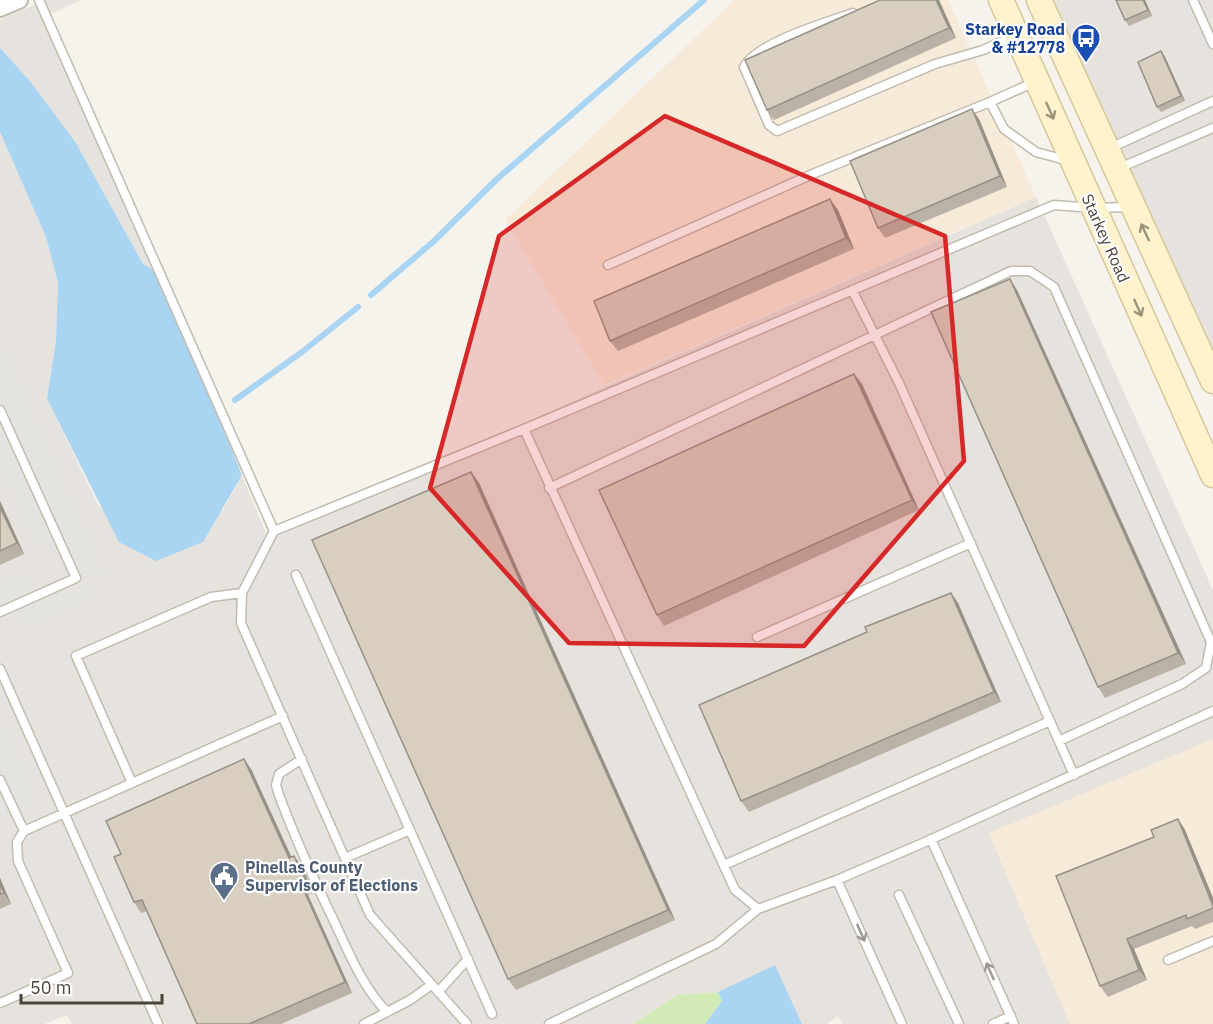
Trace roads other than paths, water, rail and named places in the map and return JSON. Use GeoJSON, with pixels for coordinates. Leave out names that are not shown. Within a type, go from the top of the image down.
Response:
{"type":"FeatureCollection","features":[{"type":"Feature","properties":{"kind":"main road","name":"Starkey Road"},"geometry":{"type":"LineString","coordinates":[[1001,0],[1213,475]]}},
{"type":"Feature","properties":{"kind":"main road"},"geometry":{"type":"LineString","coordinates":[[1039,0],[1213,381]]}},
{"type":"Feature","properties":{"kind":"street"},"geometry":{"type":"LineString","coordinates":[[0,8],[19,0]]}},
{"type":"Feature","properties":{"kind":"lane"},"geometry":{"type":"LineString","coordinates":[[39,0],[274,531]]}},
{"type":"Feature","properties":{"kind":"lane"},"geometry":{"type":"LineString","coordinates":[[1193,0],[1213,44]]}},
{"type":"Feature","properties":{"kind":"lane"},"geometry":{"type":"LineString","coordinates":[[866,8],[765,49],[747,61],[744,67],[769,125],[777,131],[946,60],[983,50],[1016,35]]}},
{"type":"Feature","properties":{"kind":"lane"},"geometry":{"type":"LineString","coordinates":[[608,265],[815,173],[1036,81]]}},
{"type":"Feature","properties":{"kind":"lane"},"geometry":{"type":"LineString","coordinates":[[1112,159],[1213,101]]}},
{"type":"Feature","properties":{"kind":"lane"},"geometry":{"type":"LineString","coordinates":[[990,102],[1004,129],[1036,152],[1072,162]]}},
{"type":"Feature","properties":{"kind":"lane"},"geometry":{"type":"LineString","coordinates":[[1112,159],[1213,128]]}},
{"type":"Feature","properties":{"kind":"lane"},"geometry":{"type":"LineString","coordinates":[[467,1024],[370,915],[241,623],[242,593],[274,531],[524,429],[1054,205],[1093,208],[1134,207]]}},
{"type":"Feature","properties":{"kind":"lane"},"geometry":{"type":"LineString","coordinates":[[549,488],[1011,271],[1030,271],[1054,287],[1211,642],[1206,668],[1190,678],[1059,741]]}},
{"type":"Feature","properties":{"kind":"lane"},"geometry":{"type":"LineString","coordinates":[[852,290],[899,383],[1074,775]]}},
{"type":"Feature","properties":{"kind":"lane"},"geometry":{"type":"LineString","coordinates":[[0,411],[76,578],[0,612]]}},
{"type":"Feature","properties":{"kind":"lane"},"geometry":{"type":"LineString","coordinates":[[524,429],[549,488],[735,890],[758,909]]}},
{"type":"Feature","properties":{"kind":"lane"},"geometry":{"type":"LineString","coordinates":[[757,637],[971,543]]}},
{"type":"Feature","properties":{"kind":"lane"},"geometry":{"type":"LineString","coordinates":[[296,575],[492,1014]]}},
{"type":"Feature","properties":{"kind":"lane"},"geometry":{"type":"LineString","coordinates":[[132,783],[76,656],[211,597],[242,593]]}},
{"type":"Feature","properties":{"kind":"lane"},"geometry":{"type":"LineString","coordinates":[[0,670],[158,1024]]}},
{"type":"Feature","properties":{"kind":"lane"},"geometry":{"type":"LineString","coordinates":[[549,1024],[716,944],[758,909],[837,880],[1213,711]]}},
{"type":"Feature","properties":{"kind":"lane"},"geometry":{"type":"LineString","coordinates":[[0,1003],[68,973],[18,861],[17,842],[24,831],[283,716]]}},
{"type":"Feature","properties":{"kind":"lane"},"geometry":{"type":"LineString","coordinates":[[723,865],[1050,721]]}},
{"type":"Feature","properties":{"kind":"lane"},"geometry":{"type":"LineString","coordinates":[[302,759],[279,774],[276,785],[279,795],[315,880],[360,974],[371,994],[387,1012]]}},
{"type":"Feature","properties":{"kind":"lane"},"geometry":{"type":"LineString","coordinates":[[0,780],[24,831]]}},
{"type":"Feature","properties":{"kind":"lane"},"geometry":{"type":"LineString","coordinates":[[345,858],[410,830]]}},
{"type":"Feature","properties":{"kind":"lane"},"geometry":{"type":"LineString","coordinates":[[931,839],[1012,1020],[993,1024]]}},
{"type":"Feature","properties":{"kind":"lane"},"geometry":{"type":"LineString","coordinates":[[837,880],[902,1024]]}},
{"type":"Feature","properties":{"kind":"lane"},"geometry":{"type":"LineString","coordinates":[[898,895],[959,1024]]}},
{"type":"Feature","properties":{"kind":"lane"},"geometry":{"type":"LineString","coordinates":[[1168,960],[1213,941]]}},
{"type":"Feature","properties":{"kind":"lane"},"geometry":{"type":"LineString","coordinates":[[438,992],[468,958]]}},
{"type":"Feature","properties":{"kind":"lane"},"geometry":{"type":"LineString","coordinates":[[364,1024],[431,985]]}},
{"type":"Feature","properties":{"kind":"water"},"geometry":{"type":"Polygon","coordinates":[[[0,48],[30,81],[76,143],[143,264],[160,273],[242,475],[203,542],[156,561],[119,542],[47,399],[56,340],[58,283],[46,237],[0,132],[0,48]]]}},
{"type":"Feature","properties":{"kind":"water"},"geometry":{"type":"Polygon","coordinates":[[[775,965],[802,1024],[705,1024],[722,1001],[718,992],[775,965]]]}},
{"type":"Feature","properties":{"kind":"waterway"},"geometry":{"type":"LineString","coordinates":[[371,295],[434,241],[497,179],[704,0]]}},
{"type":"Feature","properties":{"kind":"waterway"},"geometry":{"type":"LineString","coordinates":[[235,400],[302,352],[358,307]]}},
{"type":"Feature","properties":{"kind":"place","name":"Starkey Road & #12778"},"geometry":{"type":"Point","coordinates":[1086,64]}},
{"type":"Feature","properties":{"kind":"place","name":"Pinellas County Supervisor of Elections"},"geometry":{"type":"Point","coordinates":[224,902]}}]}
